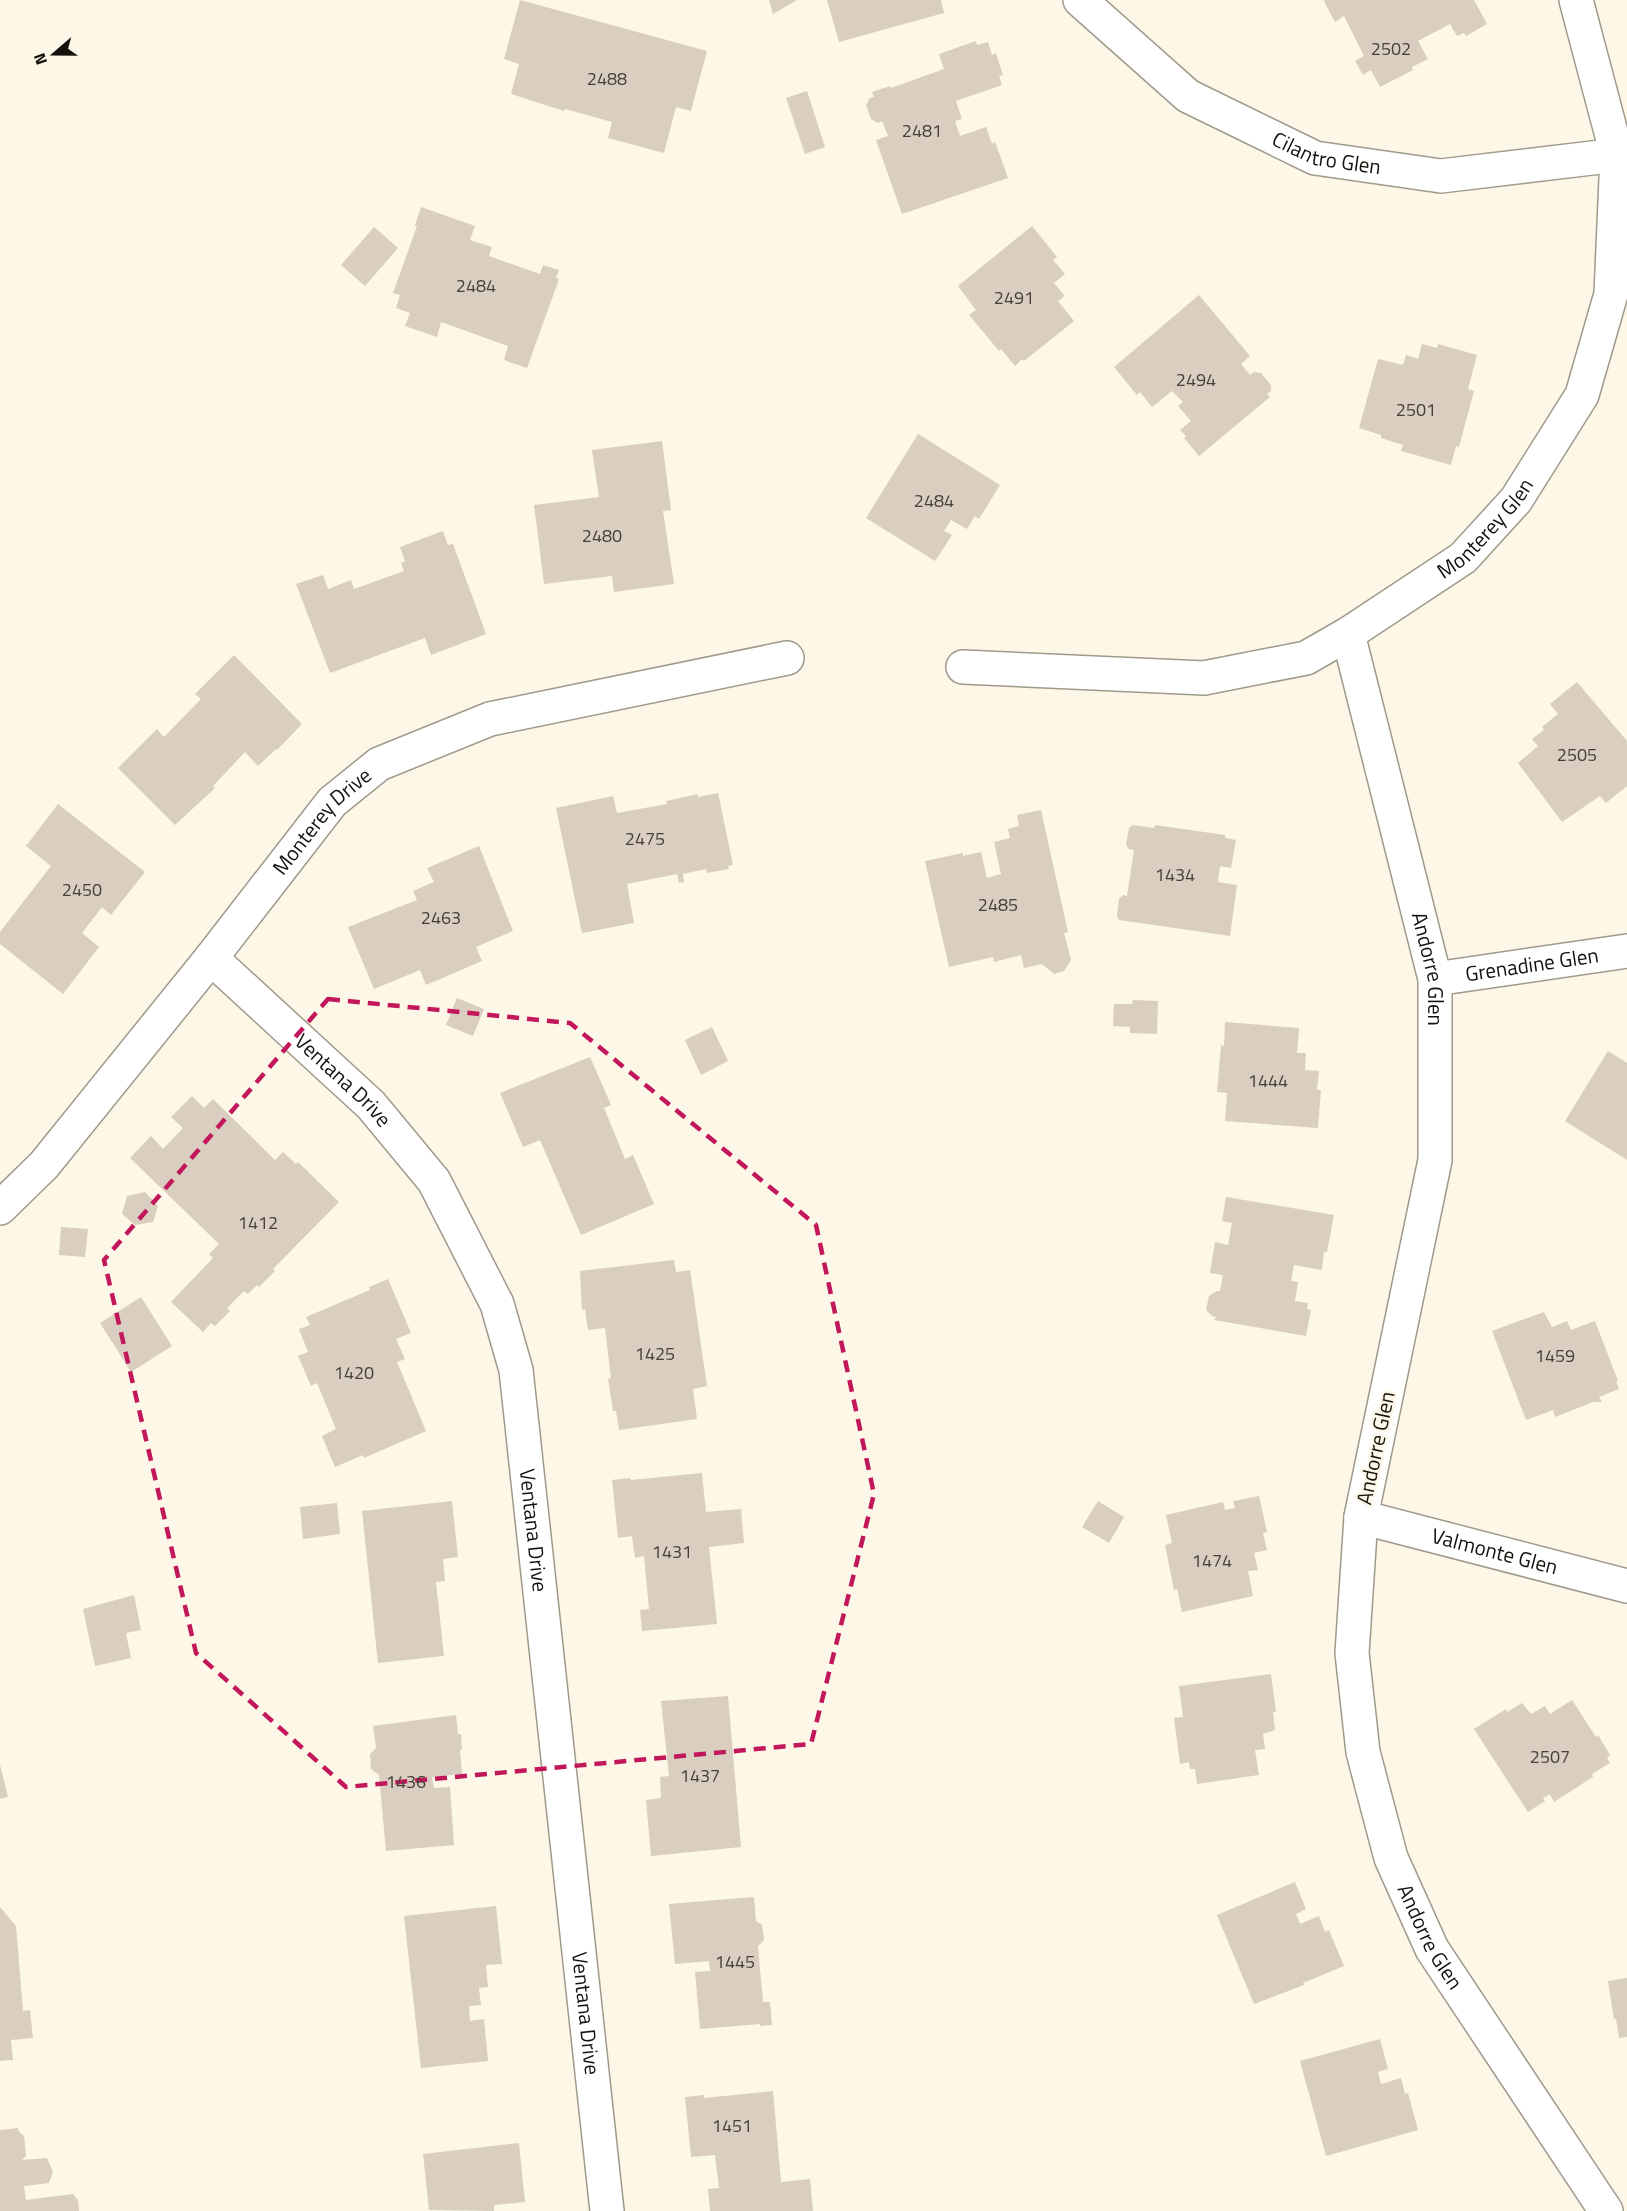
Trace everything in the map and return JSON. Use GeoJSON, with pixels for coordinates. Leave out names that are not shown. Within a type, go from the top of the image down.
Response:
{"type":"FeatureCollection","features":[{"type":"Feature","properties":{"kind":"street","name":"Cilantro Glen"},"geometry":{"type":"LineString","coordinates":[[1080,0],[1188,96],[1315,158],[1441,176],[1617,155]]}},
{"type":"Feature","properties":{"kind":"street","name":"Monterey Glen"},"geometry":{"type":"LineString","coordinates":[[963,667],[1204,678],[1306,658],[1348,634],[1463,558],[1516,500],[1582,395],[1611,294],[1617,155],[1576,0]]}},
{"type":"Feature","properties":{"kind":"street","name":"Andorre Glen"},"geometry":{"type":"LineString","coordinates":[[1348,634],[1436,980],[1435,1160],[1361,1517],[1352,1653],[1363,1752],[1391,1858],[1432,1949],[1606,2211]]}},
{"type":"Feature","properties":{"kind":"street","name":"Monterey Drive"},"geometry":{"type":"LineString","coordinates":[[0,1208],[44,1165],[211,958],[332,802],[379,764],[490,719],[787,658]]}},
{"type":"Feature","properties":{"kind":"street","name":"Grenadine Glen"},"geometry":{"type":"LineString","coordinates":[[1436,980],[1627,951]]}},
{"type":"Feature","properties":{"kind":"street","name":"Ventana Drive"},"geometry":{"type":"LineString","coordinates":[[211,958],[371,1106],[434,1181],[497,1304],[516,1370],[608,2211]]}},
{"type":"Feature","properties":{"kind":"street","name":"Valmonte Glen"},"geometry":{"type":"LineString","coordinates":[[1361,1517],[1627,1586]]}},
{"type":"Feature","properties":{"kind":"highlighted area"},"geometry":{"type":"Polygon","coordinates":[[[328,999],[570,1023],[816,1225],[874,1494],[811,1744],[346,1787],[196,1653],[104,1260],[328,999]]]}},
{"type":"Feature","properties":{"kind":"building"},"geometry":{"type":"Polygon","coordinates":[[[520,0],[707,51],[691,111],[676,107],[664,153],[608,138],[612,122],[565,109],[564,111],[511,94],[519,64],[504,59],[520,0]]]}},
{"type":"Feature","properties":{"kind":"building"},"geometry":{"type":"Polygon","coordinates":[[[769,0],[797,0],[773,14],[769,0]]]}},
{"type":"Feature","properties":{"kind":"building"},"geometry":{"type":"Polygon","coordinates":[[[827,0],[941,0],[944,13],[839,42],[827,0]]]}},
{"type":"Feature","properties":{"kind":"building"},"geometry":{"type":"Polygon","coordinates":[[[1325,0],[1474,0],[1487,24],[1466,36],[1464,33],[1457,36],[1450,24],[1418,41],[1428,59],[1412,67],[1413,70],[1380,87],[1371,70],[1363,75],[1355,61],[1364,56],[1344,16],[1335,22],[1325,0]]]}},
{"type":"Feature","properties":{"kind":"building"},"geometry":{"type":"Polygon","coordinates":[[[976,41],[977,45],[988,42],[992,55],[996,53],[1003,75],[999,76],[1002,85],[956,101],[962,119],[955,121],[960,136],[986,127],[992,144],[995,142],[1008,178],[902,214],[876,140],[888,136],[882,121],[878,123],[871,119],[866,105],[870,98],[874,97],[872,92],[890,86],[891,88],[944,69],[939,54],[976,41]]]}},
{"type":"Feature","properties":{"kind":"building"},"geometry":{"type":"Polygon","coordinates":[[[807,91],[825,147],[805,154],[786,98],[807,91]]]}},
{"type":"Feature","properties":{"kind":"building"},"geometry":{"type":"Polygon","coordinates":[[[421,207],[475,226],[470,240],[492,247],[489,256],[540,274],[543,265],[559,270],[556,278],[559,279],[527,368],[504,360],[508,346],[441,322],[437,337],[405,326],[410,313],[396,308],[400,295],[393,293],[417,226],[415,225],[421,207]]]}},
{"type":"Feature","properties":{"kind":"building"},"geometry":{"type":"Polygon","coordinates":[[[1032,226],[1057,257],[1053,260],[1065,274],[1054,283],[1065,296],[1058,301],[1074,321],[1015,366],[1001,349],[999,351],[969,315],[976,310],[958,286],[1032,226]]]}},
{"type":"Feature","properties":{"kind":"building"},"geometry":{"type":"Polygon","coordinates":[[[374,227],[398,248],[365,286],[341,265],[374,227]]]}},
{"type":"Feature","properties":{"kind":"building"},"geometry":{"type":"Polygon","coordinates":[[[1199,295],[1250,356],[1241,364],[1250,375],[1254,372],[1261,373],[1271,385],[1271,391],[1267,394],[1270,397],[1199,456],[1180,430],[1191,421],[1178,406],[1183,402],[1172,391],[1152,407],[1140,392],[1137,395],[1114,367],[1199,295]]]}},
{"type":"Feature","properties":{"kind":"building"},"geometry":{"type":"Polygon","coordinates":[[[1422,344],[1437,348],[1438,344],[1477,355],[1468,389],[1474,391],[1459,447],[1456,446],[1451,465],[1401,451],[1403,445],[1359,428],[1378,359],[1403,365],[1406,355],[1418,359],[1422,344]]]}},
{"type":"Feature","properties":{"kind":"building"},"geometry":{"type":"Polygon","coordinates":[[[918,434],[1000,485],[979,519],[975,516],[967,529],[951,520],[944,531],[952,535],[935,561],[866,518],[918,434]]]}},
{"type":"Feature","properties":{"kind":"building"},"geometry":{"type":"Polygon","coordinates":[[[662,441],[671,510],[663,511],[674,584],[614,592],[612,576],[544,584],[534,505],[599,497],[592,450],[662,441]]]}},
{"type":"Feature","properties":{"kind":"building"},"geometry":{"type":"Polygon","coordinates":[[[443,531],[448,545],[453,544],[486,634],[431,655],[425,638],[330,673],[296,584],[323,575],[328,589],[351,580],[354,589],[404,571],[401,563],[405,561],[400,547],[443,531]]]}},
{"type":"Feature","properties":{"kind":"building"},"geometry":{"type":"Polygon","coordinates":[[[234,655],[302,724],[258,766],[245,752],[213,786],[215,788],[175,825],[118,768],[157,729],[164,737],[201,699],[195,694],[234,655]]]}},
{"type":"Feature","properties":{"kind":"building"},"geometry":{"type":"Polygon","coordinates":[[[1577,682],[1627,741],[1627,786],[1606,803],[1600,796],[1562,822],[1518,763],[1538,746],[1532,739],[1544,730],[1542,727],[1558,714],[1550,704],[1577,682]]]}},
{"type":"Feature","properties":{"kind":"building"},"geometry":{"type":"Polygon","coordinates":[[[718,793],[733,865],[728,866],[729,869],[707,873],[706,869],[683,874],[684,882],[679,883],[677,874],[627,884],[634,923],[582,933],[556,808],[613,796],[617,813],[667,804],[666,801],[698,794],[698,797],[718,793]]]}},
{"type":"Feature","properties":{"kind":"building"},"geometry":{"type":"Polygon","coordinates":[[[58,804],[145,872],[111,915],[102,907],[82,933],[99,947],[63,994],[0,944],[0,932],[51,866],[26,846],[58,804]]]}},
{"type":"Feature","properties":{"kind":"building"},"geometry":{"type":"Polygon","coordinates":[[[1041,810],[1068,932],[1064,933],[1071,960],[1064,971],[1054,974],[1042,964],[1024,968],[1021,955],[994,962],[993,957],[949,967],[925,861],[963,853],[963,856],[981,852],[987,878],[1001,874],[994,842],[1010,838],[1008,829],[1019,826],[1017,815],[1041,810]]]}},
{"type":"Feature","properties":{"kind":"building"},"geometry":{"type":"Polygon","coordinates":[[[1133,825],[1154,828],[1155,825],[1225,835],[1225,838],[1236,840],[1231,868],[1220,866],[1218,882],[1237,885],[1230,936],[1119,920],[1117,916],[1119,899],[1123,895],[1127,896],[1134,850],[1129,849],[1126,845],[1129,828],[1133,825]]]}},
{"type":"Feature","properties":{"kind":"building"},"geometry":{"type":"Polygon","coordinates":[[[479,846],[513,931],[476,947],[482,961],[426,985],[420,970],[374,989],[348,927],[417,900],[413,891],[434,882],[427,868],[479,846]]]}},
{"type":"Feature","properties":{"kind":"building"},"geometry":{"type":"Polygon","coordinates":[[[457,998],[484,1009],[473,1036],[446,1025],[457,998]]]}},
{"type":"Feature","properties":{"kind":"building"},"geometry":{"type":"Polygon","coordinates":[[[1133,1000],[1158,1001],[1157,1034],[1130,1033],[1130,1027],[1113,1026],[1114,1004],[1132,1004],[1133,1000]]]}},
{"type":"Feature","properties":{"kind":"building"},"geometry":{"type":"Polygon","coordinates":[[[1225,1022],[1299,1028],[1297,1053],[1306,1053],[1305,1070],[1319,1071],[1317,1090],[1321,1090],[1318,1128],[1225,1121],[1227,1093],[1217,1092],[1225,1022]]]}},
{"type":"Feature","properties":{"kind":"building"},"geometry":{"type":"Polygon","coordinates":[[[712,1027],[728,1061],[701,1075],[685,1040],[712,1027]]]}},
{"type":"Feature","properties":{"kind":"building"},"geometry":{"type":"Polygon","coordinates":[[[1608,1051],[1627,1063],[1627,1160],[1565,1121],[1608,1051]]]}},
{"type":"Feature","properties":{"kind":"building"},"geometry":{"type":"Polygon","coordinates":[[[590,1057],[611,1105],[604,1108],[625,1159],[633,1155],[654,1204],[581,1235],[540,1140],[523,1147],[500,1093],[590,1057]]]}},
{"type":"Feature","properties":{"kind":"building"},"geometry":{"type":"Polygon","coordinates":[[[192,1096],[204,1108],[213,1099],[275,1160],[283,1152],[296,1164],[298,1162],[339,1202],[273,1269],[275,1271],[259,1287],[257,1285],[248,1294],[244,1291],[227,1308],[230,1311],[215,1326],[211,1323],[203,1332],[171,1302],[213,1258],[209,1254],[219,1244],[130,1158],[151,1136],[163,1149],[183,1128],[171,1117],[192,1096]]]}},
{"type":"Feature","properties":{"kind":"building"},"geometry":{"type":"Polygon","coordinates":[[[145,1192],[158,1206],[153,1222],[135,1225],[122,1214],[127,1196],[145,1192]]]}},
{"type":"Feature","properties":{"kind":"building"},"geometry":{"type":"Polygon","coordinates":[[[1226,1197],[1334,1215],[1327,1252],[1324,1252],[1322,1270],[1294,1265],[1291,1281],[1298,1282],[1295,1301],[1308,1303],[1307,1309],[1311,1310],[1306,1336],[1214,1320],[1216,1317],[1206,1310],[1209,1296],[1220,1291],[1223,1275],[1210,1273],[1215,1242],[1228,1245],[1232,1223],[1222,1221],[1226,1197]]]}},
{"type":"Feature","properties":{"kind":"building"},"geometry":{"type":"Polygon","coordinates":[[[61,1227],[88,1229],[85,1257],[59,1255],[61,1227]]]}},
{"type":"Feature","properties":{"kind":"building"},"geometry":{"type":"Polygon","coordinates":[[[674,1260],[676,1272],[690,1270],[707,1386],[693,1389],[697,1419],[619,1430],[616,1411],[613,1411],[608,1379],[611,1378],[605,1328],[588,1330],[585,1309],[582,1310],[580,1271],[674,1260]]]}},
{"type":"Feature","properties":{"kind":"building"},"geometry":{"type":"Polygon","coordinates":[[[388,1279],[411,1333],[396,1339],[405,1359],[397,1362],[426,1431],[364,1458],[363,1455],[335,1467],[322,1436],[336,1429],[317,1383],[311,1386],[298,1356],[308,1352],[299,1329],[310,1325],[306,1317],[370,1290],[369,1287],[388,1279]]]}},
{"type":"Feature","properties":{"kind":"building"},"geometry":{"type":"Polygon","coordinates":[[[141,1297],[172,1346],[131,1372],[100,1323],[141,1297]]]}},
{"type":"Feature","properties":{"kind":"building"},"geometry":{"type":"Polygon","coordinates":[[[1544,1312],[1552,1327],[1567,1321],[1571,1330],[1595,1321],[1619,1389],[1599,1397],[1602,1402],[1593,1402],[1555,1417],[1553,1410],[1526,1420],[1492,1331],[1544,1312]]]}},
{"type":"Feature","properties":{"kind":"building"},"geometry":{"type":"Polygon","coordinates":[[[702,1473],[706,1512],[741,1509],[744,1543],[709,1547],[717,1624],[642,1631],[640,1610],[649,1609],[644,1556],[635,1558],[632,1536],[618,1538],[612,1480],[702,1473]]]}},
{"type":"Feature","properties":{"kind":"building"},"geometry":{"type":"Polygon","coordinates":[[[1259,1496],[1267,1532],[1263,1533],[1267,1550],[1254,1553],[1258,1570],[1248,1571],[1253,1596],[1182,1612],[1177,1589],[1174,1590],[1165,1545],[1172,1543],[1166,1515],[1223,1502],[1225,1510],[1235,1508],[1233,1501],[1259,1496]]]}},
{"type":"Feature","properties":{"kind":"building"},"geometry":{"type":"Polygon","coordinates":[[[452,1501],[458,1557],[443,1559],[445,1581],[436,1582],[444,1656],[378,1663],[362,1511],[452,1501]]]}},
{"type":"Feature","properties":{"kind":"building"},"geometry":{"type":"Polygon","coordinates":[[[1098,1501],[1124,1517],[1109,1543],[1082,1527],[1098,1501]]]}},
{"type":"Feature","properties":{"kind":"building"},"geometry":{"type":"Polygon","coordinates":[[[337,1503],[340,1534],[303,1539],[300,1507],[337,1503]]]}},
{"type":"Feature","properties":{"kind":"building"},"geometry":{"type":"Polygon","coordinates":[[[134,1595],[141,1630],[126,1633],[131,1658],[95,1666],[83,1609],[134,1595]]]}},
{"type":"Feature","properties":{"kind":"building"},"geometry":{"type":"Polygon","coordinates":[[[1271,1674],[1276,1712],[1273,1712],[1275,1730],[1263,1734],[1265,1749],[1255,1750],[1259,1775],[1197,1784],[1195,1769],[1190,1769],[1189,1762],[1180,1764],[1174,1718],[1183,1717],[1179,1686],[1271,1674]]]}},
{"type":"Feature","properties":{"kind":"building"},"geometry":{"type":"Polygon","coordinates":[[[728,1696],[741,1847],[651,1856],[646,1800],[661,1798],[660,1777],[669,1776],[661,1701],[728,1696]]]}},
{"type":"Feature","properties":{"kind":"building"},"geometry":{"type":"Polygon","coordinates":[[[1572,1700],[1596,1737],[1598,1735],[1610,1755],[1607,1758],[1610,1763],[1554,1802],[1550,1794],[1543,1798],[1545,1801],[1528,1812],[1474,1729],[1506,1709],[1507,1712],[1522,1703],[1531,1714],[1545,1706],[1550,1714],[1572,1700]]]}},
{"type":"Feature","properties":{"kind":"building"},"geometry":{"type":"Polygon","coordinates":[[[456,1715],[458,1734],[461,1734],[462,1774],[432,1777],[434,1788],[450,1787],[454,1845],[386,1851],[379,1775],[371,1769],[370,1754],[376,1748],[373,1726],[456,1715]]]}},
{"type":"Feature","properties":{"kind":"building"},"geometry":{"type":"Polygon","coordinates":[[[0,1765],[8,1797],[0,1799],[0,1765]]]}},
{"type":"Feature","properties":{"kind":"building"},"geometry":{"type":"Polygon","coordinates":[[[1295,1882],[1306,1909],[1296,1914],[1300,1924],[1319,1916],[1325,1932],[1329,1930],[1344,1966],[1303,1983],[1304,1985],[1254,2004],[1217,1915],[1295,1882]]]}},
{"type":"Feature","properties":{"kind":"building"},"geometry":{"type":"Polygon","coordinates":[[[754,1897],[756,1921],[762,1925],[764,1940],[758,1946],[763,2002],[770,2002],[772,2025],[700,2029],[695,1972],[710,1971],[709,1961],[675,1964],[669,1904],[754,1897]]]}},
{"type":"Feature","properties":{"kind":"building"},"geometry":{"type":"Polygon","coordinates":[[[496,1906],[502,1964],[486,1965],[488,1987],[479,1988],[481,2005],[469,2006],[470,2021],[484,2019],[488,2061],[421,2068],[404,1916],[496,1906]]]}},
{"type":"Feature","properties":{"kind":"building"},"geometry":{"type":"Polygon","coordinates":[[[0,1907],[16,1926],[23,2011],[30,2010],[33,2038],[11,2040],[13,2060],[0,2061],[0,1907]]]}},
{"type":"Feature","properties":{"kind":"building"},"geometry":{"type":"Polygon","coordinates":[[[1627,1978],[1627,2037],[1619,2038],[1608,1981],[1627,1978]]]}},
{"type":"Feature","properties":{"kind":"building"},"geometry":{"type":"Polygon","coordinates":[[[1380,2039],[1388,2069],[1378,2072],[1381,2084],[1401,2078],[1405,2094],[1408,2093],[1418,2130],[1326,2156],[1300,2061],[1380,2039]]]}},
{"type":"Feature","properties":{"kind":"building"},"geometry":{"type":"Polygon","coordinates":[[[773,2091],[781,2182],[810,2179],[813,2211],[710,2211],[708,2189],[719,2188],[715,2155],[691,2157],[685,2097],[704,2095],[704,2098],[773,2091]]]}},
{"type":"Feature","properties":{"kind":"building"},"geometry":{"type":"Polygon","coordinates":[[[18,2128],[24,2136],[26,2156],[22,2160],[47,2158],[53,2172],[49,2183],[24,2186],[26,2200],[73,2194],[78,2200],[79,2211],[0,2211],[0,2130],[18,2128]]]}},
{"type":"Feature","properties":{"kind":"building"},"geometry":{"type":"Polygon","coordinates":[[[519,2143],[525,2202],[494,2205],[494,2211],[429,2210],[423,2154],[519,2143]]]}}]}
